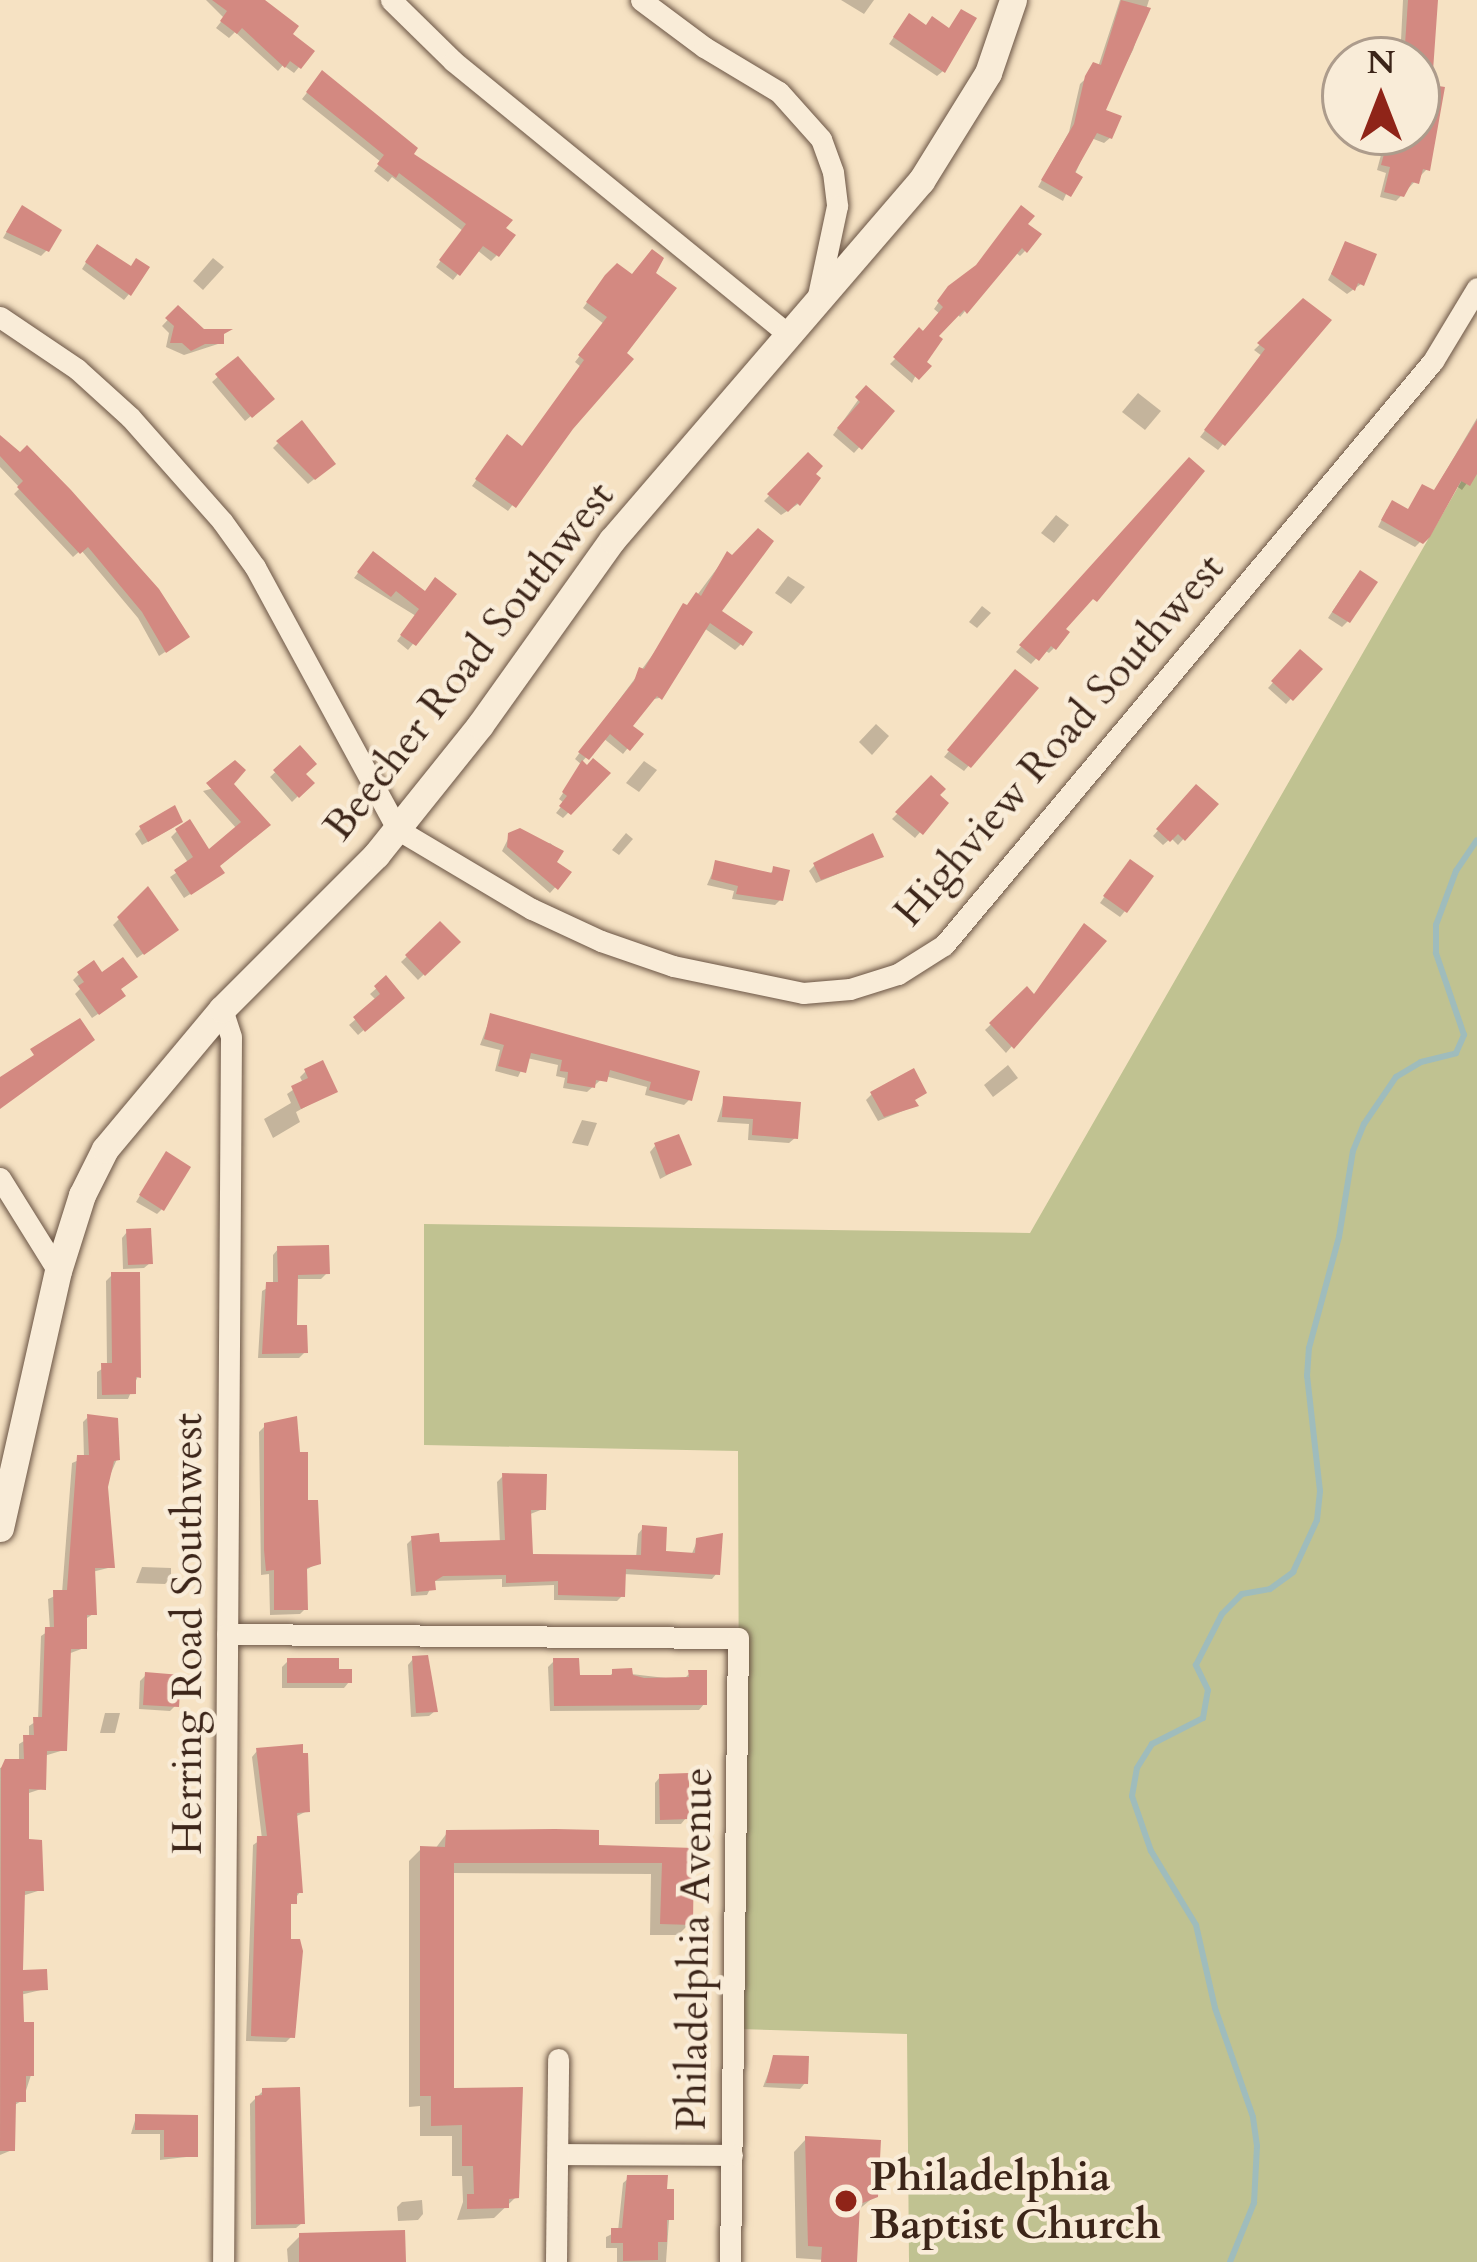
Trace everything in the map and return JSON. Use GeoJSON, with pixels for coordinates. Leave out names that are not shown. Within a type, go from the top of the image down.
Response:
{"type":"FeatureCollection","features":[{"type":"Feature","properties":{"kind":"street"},"geometry":{"type":"LineString","coordinates":[[391,0],[453,62],[788,334]]}},
{"type":"Feature","properties":{"kind":"street"},"geometry":{"type":"LineString","coordinates":[[641,0],[704,47],[779,92],[821,139],[837,206],[817,300]]}},
{"type":"Feature","properties":{"kind":"street","name":"Beecher Road Southwest"},"geometry":{"type":"LineString","coordinates":[[0,1528],[58,1271],[82,1195],[105,1149],[222,1010],[397,829],[480,725],[612,540],[921,182],[988,73],[1013,0]]}},
{"type":"Feature","properties":{"kind":"street","name":"Highview Road Southwest"},"geometry":{"type":"LineString","coordinates":[[397,829],[532,909],[673,966],[803,993],[850,989],[898,974],[944,945],[1433,361],[1477,288]]}},
{"type":"Feature","properties":{"kind":"street"},"geometry":{"type":"LineString","coordinates":[[0,317],[77,369],[130,417],[222,521],[255,567],[397,829]]}},
{"type":"Feature","properties":{"kind":"street","name":"Herring Road Southwest"},"geometry":{"type":"LineString","coordinates":[[222,1010],[231,1037],[223,2262]]}},
{"type":"Feature","properties":{"kind":"street"},"geometry":{"type":"LineString","coordinates":[[0,1178],[58,1271]]}},
{"type":"Feature","properties":{"kind":"street","name":"Philadelphia Avenue"},"geometry":{"type":"LineString","coordinates":[[227,1634],[738,1638],[730,2262]]}},
{"type":"Feature","properties":{"kind":"street"},"geometry":{"type":"LineString","coordinates":[[556,2262],[557,2059]]}},
{"type":"Feature","properties":{"kind":"street"},"geometry":{"type":"LineString","coordinates":[[558,2154],[732,2156]]}},
{"type":"Feature","properties":{"kind":"green space"},"geometry":{"type":"Polygon","coordinates":[[[1477,454],[1477,2262],[909,2262],[907,2034],[740,2029],[738,1451],[424,1445],[424,1224],[1030,1233],[1477,454]]]}},
{"type":"Feature","properties":{"kind":"building"},"geometry":{"type":"Polygon","coordinates":[[[212,0],[265,0],[299,26],[293,34],[315,51],[301,69],[290,61],[285,68],[242,28],[237,34],[220,21],[227,11],[212,0]]]}},
{"type":"Feature","properties":{"kind":"building"},"geometry":{"type":"Polygon","coordinates":[[[1121,0],[1151,8],[1106,110],[1122,116],[1112,139],[1097,133],[1075,172],[1083,177],[1071,197],[1041,180],[1074,124],[1085,76],[1093,62],[1101,65],[1121,0]]]}},
{"type":"Feature","properties":{"kind":"building"},"geometry":{"type":"Polygon","coordinates":[[[1408,0],[1438,0],[1435,36],[1406,36],[1408,0]]]}},
{"type":"Feature","properties":{"kind":"building"},"geometry":{"type":"Polygon","coordinates":[[[961,9],[977,18],[945,73],[893,37],[909,13],[926,25],[932,16],[949,28],[961,9]]]}},
{"type":"Feature","properties":{"kind":"building"},"geometry":{"type":"Polygon","coordinates":[[[322,70],[418,148],[414,154],[513,220],[506,228],[516,235],[499,257],[483,246],[460,276],[439,260],[466,224],[399,173],[396,178],[377,164],[384,155],[306,92],[322,70]]]}},
{"type":"Feature","properties":{"kind":"building"},"geometry":{"type":"Polygon","coordinates":[[[1383,156],[1433,156],[1430,171],[1423,169],[1419,184],[1412,182],[1404,197],[1384,192],[1390,167],[1381,165],[1383,156]]]}},
{"type":"Feature","properties":{"kind":"building"},"geometry":{"type":"Polygon","coordinates":[[[22,205],[62,230],[49,252],[6,232],[22,205]]]}},
{"type":"Feature","properties":{"kind":"building"},"geometry":{"type":"Polygon","coordinates":[[[1021,205],[1035,216],[1028,224],[1042,234],[1027,253],[1022,248],[967,314],[964,310],[939,336],[943,339],[927,362],[932,366],[919,380],[893,357],[919,327],[923,331],[943,307],[937,301],[948,286],[976,265],[1021,205]]]}},
{"type":"Feature","properties":{"kind":"building"},"geometry":{"type":"Polygon","coordinates":[[[1345,241],[1377,254],[1364,286],[1358,283],[1355,291],[1331,274],[1345,241]]]}},
{"type":"Feature","properties":{"kind":"building"},"geometry":{"type":"Polygon","coordinates":[[[97,244],[131,266],[136,258],[150,267],[131,296],[85,262],[97,244]]]}},
{"type":"Feature","properties":{"kind":"building"},"geometry":{"type":"Polygon","coordinates":[[[652,249],[664,258],[656,273],[677,288],[627,353],[634,359],[573,429],[516,508],[475,479],[507,434],[522,446],[584,360],[578,355],[607,317],[586,302],[605,275],[617,263],[632,274],[652,249]]]}},
{"type":"Feature","properties":{"kind":"building"},"geometry":{"type":"Polygon","coordinates":[[[1303,298],[1332,320],[1225,446],[1204,430],[1265,349],[1257,343],[1303,298]]]}},
{"type":"Feature","properties":{"kind":"building"},"geometry":{"type":"Polygon","coordinates":[[[178,305],[204,329],[233,329],[224,334],[224,344],[205,344],[191,351],[182,343],[170,343],[174,326],[165,318],[178,305]]]}},
{"type":"Feature","properties":{"kind":"building"},"geometry":{"type":"Polygon","coordinates":[[[238,356],[275,399],[252,418],[215,374],[238,356]]]}},
{"type":"Feature","properties":{"kind":"building"},"geometry":{"type":"Polygon","coordinates":[[[866,385],[895,411],[862,450],[837,428],[860,402],[855,397],[866,385]]]}},
{"type":"Feature","properties":{"kind":"building"},"geometry":{"type":"Polygon","coordinates":[[[302,420],[336,464],[315,480],[276,441],[302,420]]]}},
{"type":"Feature","properties":{"kind":"building"},"geometry":{"type":"Polygon","coordinates":[[[1477,420],[1477,474],[1470,486],[1461,481],[1430,537],[1423,544],[1381,520],[1392,500],[1408,509],[1422,484],[1434,490],[1477,420]]]}},
{"type":"Feature","properties":{"kind":"building"},"geometry":{"type":"Polygon","coordinates":[[[0,435],[20,452],[27,445],[71,490],[159,589],[190,637],[166,653],[142,612],[88,547],[80,554],[17,487],[23,481],[0,456],[0,435]]]}},
{"type":"Feature","properties":{"kind":"building"},"geometry":{"type":"Polygon","coordinates":[[[808,452],[823,466],[816,474],[821,478],[800,506],[797,503],[788,512],[767,494],[808,452]]]}},
{"type":"Feature","properties":{"kind":"building"},"geometry":{"type":"Polygon","coordinates":[[[1189,457],[1205,471],[1097,602],[1093,599],[1066,629],[1070,632],[1056,650],[1051,646],[1039,661],[1019,645],[1189,457]]]}},
{"type":"Feature","properties":{"kind":"building"},"geometry":{"type":"Polygon","coordinates":[[[758,528],[774,541],[722,611],[753,632],[743,646],[710,623],[662,700],[657,696],[633,726],[644,734],[630,751],[610,734],[589,760],[578,752],[634,681],[639,667],[644,669],[683,603],[687,605],[696,592],[701,596],[727,551],[732,555],[758,528]]]}},
{"type":"Feature","properties":{"kind":"building"},"geometry":{"type":"Polygon","coordinates":[[[373,551],[425,591],[435,577],[457,594],[416,646],[400,635],[419,609],[396,591],[391,597],[357,572],[373,551]]]}},
{"type":"Feature","properties":{"kind":"building"},"geometry":{"type":"Polygon","coordinates":[[[1360,570],[1378,582],[1350,623],[1332,612],[1360,570]]]}},
{"type":"Feature","properties":{"kind":"building"},"geometry":{"type":"Polygon","coordinates":[[[1300,649],[1323,669],[1293,701],[1271,681],[1300,649]]]}},
{"type":"Feature","properties":{"kind":"building"},"geometry":{"type":"Polygon","coordinates":[[[1015,669],[1039,688],[971,768],[947,750],[1015,669]]]}},
{"type":"Feature","properties":{"kind":"building"},"geometry":{"type":"Polygon","coordinates":[[[300,745],[317,764],[306,774],[315,783],[299,798],[273,770],[300,745]]]}},
{"type":"Feature","properties":{"kind":"building"},"geometry":{"type":"Polygon","coordinates":[[[593,758],[611,773],[571,815],[559,806],[567,796],[562,792],[582,760],[587,765],[593,758]]]}},
{"type":"Feature","properties":{"kind":"building"},"geometry":{"type":"Polygon","coordinates":[[[235,760],[246,770],[234,784],[271,825],[220,866],[225,873],[191,895],[174,870],[193,857],[175,829],[190,819],[209,849],[241,822],[206,783],[235,760]]]}},
{"type":"Feature","properties":{"kind":"building"},"geometry":{"type":"Polygon","coordinates":[[[931,775],[946,789],[940,795],[949,803],[923,835],[895,812],[931,775]]]}},
{"type":"Feature","properties":{"kind":"building"},"geometry":{"type":"Polygon","coordinates":[[[1196,784],[1219,804],[1185,841],[1178,834],[1170,842],[1156,829],[1196,784]]]}},
{"type":"Feature","properties":{"kind":"building"},"geometry":{"type":"Polygon","coordinates":[[[175,805],[183,822],[148,842],[139,826],[175,805]]]}},
{"type":"Feature","properties":{"kind":"building"},"geometry":{"type":"Polygon","coordinates":[[[520,828],[564,851],[557,862],[572,872],[558,890],[507,847],[508,833],[520,828]]]}},
{"type":"Feature","properties":{"kind":"building"},"geometry":{"type":"Polygon","coordinates":[[[873,833],[884,857],[821,880],[813,863],[873,833]]]}},
{"type":"Feature","properties":{"kind":"building"},"geometry":{"type":"Polygon","coordinates":[[[1130,859],[1154,876],[1127,913],[1103,896],[1130,859]]]}},
{"type":"Feature","properties":{"kind":"building"},"geometry":{"type":"Polygon","coordinates":[[[715,860],[772,873],[773,866],[790,870],[783,901],[736,894],[738,886],[711,879],[715,860]]]}},
{"type":"Feature","properties":{"kind":"building"},"geometry":{"type":"Polygon","coordinates":[[[148,886],[179,930],[144,955],[117,917],[148,886]]]}},
{"type":"Feature","properties":{"kind":"building"},"geometry":{"type":"Polygon","coordinates":[[[440,921],[461,942],[425,976],[405,955],[440,921]]]}},
{"type":"Feature","properties":{"kind":"building"},"geometry":{"type":"Polygon","coordinates":[[[1084,923],[1107,941],[1014,1049],[989,1023],[1027,986],[1034,994],[1084,923]]]}},
{"type":"Feature","properties":{"kind":"building"},"geometry":{"type":"Polygon","coordinates":[[[123,957],[138,977],[121,989],[126,996],[99,1015],[78,986],[84,982],[77,972],[94,960],[102,972],[123,957]]]}},
{"type":"Feature","properties":{"kind":"building"},"geometry":{"type":"Polygon","coordinates":[[[386,975],[405,998],[365,1032],[353,1017],[380,994],[374,986],[386,975]]]}},
{"type":"Feature","properties":{"kind":"building"},"geometry":{"type":"Polygon","coordinates":[[[490,1013],[700,1071],[692,1101],[649,1090],[651,1082],[610,1070],[607,1082],[596,1080],[595,1088],[567,1083],[568,1072],[560,1071],[562,1060],[531,1053],[526,1073],[498,1066],[504,1045],[484,1039],[490,1013]]]}},
{"type":"Feature","properties":{"kind":"building"},"geometry":{"type":"Polygon","coordinates":[[[80,1018],[95,1040],[0,1109],[0,1077],[34,1055],[30,1049],[80,1018]]]}},
{"type":"Feature","properties":{"kind":"building"},"geometry":{"type":"Polygon","coordinates":[[[323,1060],[338,1092],[301,1109],[291,1086],[308,1078],[304,1069],[323,1060]]]}},
{"type":"Feature","properties":{"kind":"building"},"geometry":{"type":"Polygon","coordinates":[[[914,1068],[927,1093],[915,1100],[919,1106],[884,1117],[870,1092],[914,1068]]]}},
{"type":"Feature","properties":{"kind":"building"},"geometry":{"type":"Polygon","coordinates":[[[723,1096],[801,1102],[798,1139],[752,1135],[753,1119],[722,1117],[723,1096]]]}},
{"type":"Feature","properties":{"kind":"building"},"geometry":{"type":"Polygon","coordinates":[[[679,1134],[692,1165],[666,1175],[654,1143],[679,1134]]]}},
{"type":"Feature","properties":{"kind":"building"},"geometry":{"type":"Polygon","coordinates":[[[166,1151],[191,1167],[164,1211],[139,1195],[166,1151]]]}},
{"type":"Feature","properties":{"kind":"building"},"geometry":{"type":"Polygon","coordinates":[[[151,1228],[153,1264],[128,1265],[126,1229],[151,1228]]]}},
{"type":"Feature","properties":{"kind":"building"},"geometry":{"type":"Polygon","coordinates":[[[329,1245],[330,1274],[298,1275],[297,1325],[307,1325],[308,1353],[262,1354],[266,1282],[278,1282],[277,1246],[329,1245]]]}},
{"type":"Feature","properties":{"kind":"building"},"geometry":{"type":"Polygon","coordinates":[[[111,1272],[140,1272],[141,1378],[136,1377],[136,1394],[102,1395],[101,1363],[112,1363],[111,1272]]]}},
{"type":"Feature","properties":{"kind":"building"},"geometry":{"type":"Polygon","coordinates":[[[87,1414],[118,1418],[120,1460],[114,1461],[108,1487],[115,1568],[95,1568],[97,1615],[87,1615],[87,1649],[71,1649],[67,1751],[47,1751],[46,1790],[29,1789],[29,1839],[42,1840],[44,1891],[25,1891],[23,1970],[47,1969],[48,1990],[23,1991],[24,2022],[34,2022],[34,2076],[26,2076],[26,2102],[16,2102],[15,2151],[0,2151],[1,1768],[5,1759],[24,1759],[23,1735],[34,1735],[33,1717],[42,1717],[45,1627],[54,1627],[53,1590],[67,1590],[77,1455],[89,1455],[87,1414]]]}},
{"type":"Feature","properties":{"kind":"building"},"geometry":{"type":"Polygon","coordinates":[[[297,1416],[300,1452],[308,1452],[308,1500],[318,1500],[321,1564],[307,1568],[308,1610],[274,1610],[274,1570],[266,1571],[264,1550],[264,1423],[297,1416]]]}},
{"type":"Feature","properties":{"kind":"building"},"geometry":{"type":"Polygon","coordinates":[[[502,1473],[547,1474],[546,1510],[531,1510],[533,1554],[641,1555],[642,1525],[667,1527],[666,1551],[695,1553],[696,1538],[723,1533],[720,1575],[626,1569],[625,1597],[558,1595],[558,1581],[506,1583],[506,1575],[443,1576],[435,1581],[436,1590],[416,1592],[411,1536],[439,1533],[440,1542],[505,1540],[502,1473]]]}},
{"type":"Feature","properties":{"kind":"building"},"geometry":{"type":"Polygon","coordinates":[[[428,1655],[438,1712],[416,1713],[412,1656],[428,1655]]]}},
{"type":"Feature","properties":{"kind":"building"},"geometry":{"type":"Polygon","coordinates":[[[287,1658],[339,1658],[339,1669],[352,1669],[352,1683],[287,1683],[287,1658]]]}},
{"type":"Feature","properties":{"kind":"building"},"geometry":{"type":"Polygon","coordinates":[[[553,1658],[579,1658],[580,1675],[612,1675],[612,1669],[632,1668],[633,1675],[644,1678],[689,1677],[688,1670],[707,1670],[707,1705],[554,1706],[553,1658]]]}},
{"type":"Feature","properties":{"kind":"building"},"geometry":{"type":"Polygon","coordinates":[[[145,1672],[181,1675],[179,1707],[143,1705],[145,1672]]]}},
{"type":"Feature","properties":{"kind":"building"},"geometry":{"type":"Polygon","coordinates":[[[303,1744],[303,1753],[308,1753],[310,1812],[297,1813],[303,1893],[297,1893],[297,1904],[291,1904],[291,1939],[300,1939],[303,1951],[295,2038],[251,2036],[257,1836],[267,1836],[256,1748],[303,1744]]]}},
{"type":"Feature","properties":{"kind":"building"},"geometry":{"type":"Polygon","coordinates":[[[689,1773],[689,1819],[660,1820],[659,1774],[689,1773]]]}},
{"type":"Feature","properties":{"kind":"building"},"geometry":{"type":"Polygon","coordinates":[[[446,1830],[599,1830],[599,1845],[694,1848],[693,1925],[660,1924],[662,1863],[454,1863],[454,2088],[523,2087],[519,2198],[509,2199],[509,2208],[467,2209],[467,2194],[474,2194],[473,2166],[462,2166],[462,2125],[431,2126],[431,2096],[420,2096],[420,1846],[445,1847],[446,1830]]]}},
{"type":"Feature","properties":{"kind":"building"},"geometry":{"type":"Polygon","coordinates":[[[773,2055],[809,2056],[808,2084],[766,2083],[773,2055]]]}},
{"type":"Feature","properties":{"kind":"building"},"geometry":{"type":"Polygon","coordinates":[[[300,2087],[305,2224],[256,2225],[255,2096],[262,2095],[262,2088],[300,2087]]]}},
{"type":"Feature","properties":{"kind":"building"},"geometry":{"type":"Polygon","coordinates":[[[135,2114],[198,2115],[198,2157],[164,2157],[164,2130],[135,2130],[135,2114]]]}},
{"type":"Feature","properties":{"kind":"building","name":"Philadelphia Baptist Church"},"geometry":{"type":"Polygon","coordinates":[[[805,2136],[881,2140],[878,2197],[860,2204],[857,2262],[821,2262],[822,2247],[808,2246],[805,2136]]]}},
{"type":"Feature","properties":{"kind":"building"},"geometry":{"type":"Polygon","coordinates":[[[627,2175],[668,2175],[667,2189],[674,2189],[674,2220],[667,2220],[667,2242],[658,2242],[658,2260],[623,2261],[623,2243],[611,2243],[611,2228],[622,2228],[627,2175]]]}},
{"type":"Feature","properties":{"kind":"building"},"geometry":{"type":"Polygon","coordinates":[[[405,2230],[406,2262],[299,2262],[299,2233],[405,2230]]]}},
{"type":"Feature","properties":{"kind":"waterway"},"geometry":{"type":"LineString","coordinates":[[1230,2262],[1254,2203],[1257,2146],[1253,2117],[1215,2008],[1196,1925],[1151,1851],[1132,1796],[1137,1768],[1152,1744],[1203,1718],[1208,1690],[1196,1665],[1222,1614],[1242,1594],[1270,1589],[1293,1572],[1317,1520],[1320,1491],[1307,1376],[1309,1348],[1339,1237],[1353,1151],[1364,1124],[1396,1077],[1421,1062],[1456,1053],[1464,1035],[1436,953],[1436,925],[1456,871],[1477,840]]}},
{"type":"Feature","properties":{"kind":"place","name":"Philadelphia Baptist Church"},"geometry":{"type":"Point","coordinates":[846,2201]}}]}
